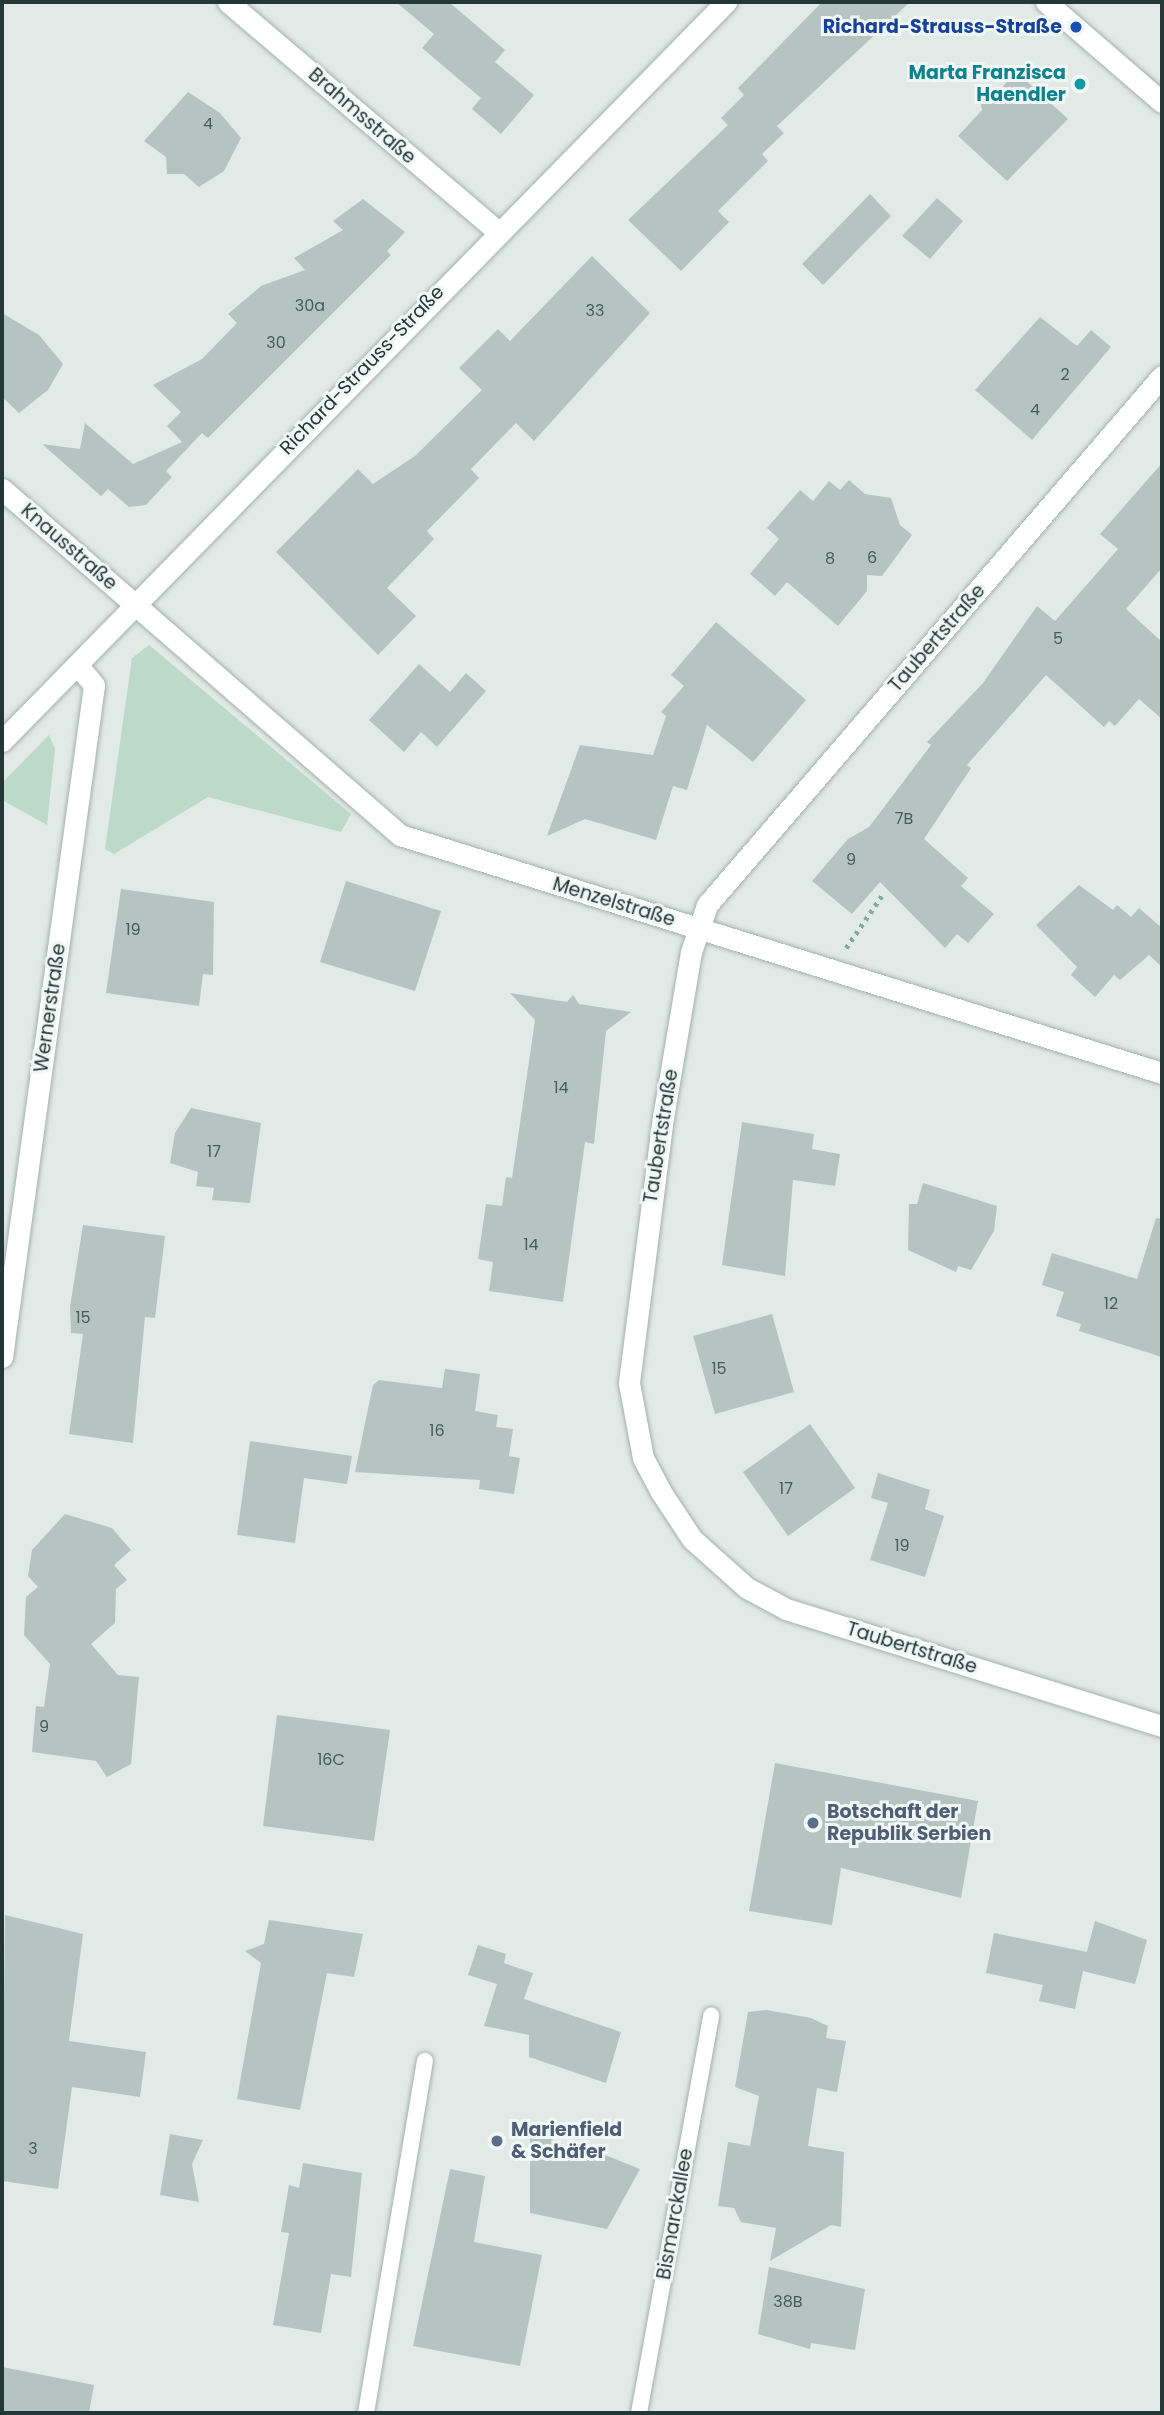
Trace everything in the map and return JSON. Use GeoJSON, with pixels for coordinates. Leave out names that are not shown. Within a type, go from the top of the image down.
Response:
{"type":"FeatureCollection","features":[{"type":"Feature","properties":{"kind":"street","name":"Brahmsstraße"},"geometry":{"type":"LineString","coordinates":[[228,2],[497,231]]}},
{"type":"Feature","properties":{"kind":"street","name":"Richard-Strauss-Straße"},"geometry":{"type":"LineString","coordinates":[[2,741],[497,231],[726,2]]}},
{"type":"Feature","properties":{"kind":"street"},"geometry":{"type":"LineString","coordinates":[[1046,2],[1162,102]]}},
{"type":"Feature","properties":{"kind":"street","name":"Taubertstraße"},"geometry":{"type":"LineString","coordinates":[[1162,376],[707,905],[697,928],[629,1350],[633,1421],[661,1492],[718,1567],[786,1609],[1162,1726]]}},
{"type":"Feature","properties":{"kind":"street","name":"Knausstraße"},"geometry":{"type":"LineString","coordinates":[[2,489],[136,605]]}},
{"type":"Feature","properties":{"kind":"street","name":"Menzelstraße"},"geometry":{"type":"LineString","coordinates":[[136,605],[400,835],[1162,1073]]}},
{"type":"Feature","properties":{"kind":"street","name":"Wernerstraße"},"geometry":{"type":"LineString","coordinates":[[2,1357],[94,685],[77,666]]}},
{"type":"Feature","properties":{"kind":"lane","name":"Bismarckallee"},"geometry":{"type":"LineString","coordinates":[[639,2413],[711,2015]]}},
{"type":"Feature","properties":{"kind":"lane"},"geometry":{"type":"LineString","coordinates":[[366,2413],[425,2061]]}},
{"type":"Feature","properties":{"kind":"path"},"geometry":{"type":"LineString","coordinates":[[846,949],[883,894]]}},
{"type":"Feature","properties":{"kind":"green space"},"geometry":{"type":"Polygon","coordinates":[[[149,645],[351,814],[341,832],[208,797],[114,854],[105,849],[132,658],[149,645]]]}},
{"type":"Feature","properties":{"kind":"green space"},"geometry":{"type":"Polygon","coordinates":[[[49,735],[55,749],[47,825],[2,800],[2,783],[49,735]]]}},
{"type":"Feature","properties":{"kind":"building"},"geometry":{"type":"Polygon","coordinates":[[[396,2],[449,2],[505,50],[495,62],[534,95],[501,134],[472,109],[481,98],[422,48],[434,34],[396,2]]]}},
{"type":"Feature","properties":{"kind":"building"},"geometry":{"type":"Polygon","coordinates":[[[822,2],[910,2],[777,126],[784,133],[762,154],[768,161],[718,211],[729,222],[681,271],[628,220],[728,125],[721,118],[744,95],[738,88],[822,2]]]}},
{"type":"Feature","properties":{"kind":"building"},"geometry":{"type":"Polygon","coordinates":[[[1012,76],[1021,76],[1068,119],[1007,181],[958,136],[982,110],[980,99],[992,99],[1012,76]]]}},
{"type":"Feature","properties":{"kind":"building"},"geometry":{"type":"Polygon","coordinates":[[[188,92],[220,113],[241,138],[224,171],[199,187],[184,174],[167,174],[166,157],[144,141],[188,92]]]}},
{"type":"Feature","properties":{"kind":"building"},"geometry":{"type":"Polygon","coordinates":[[[870,194],[891,216],[823,285],[802,264],[870,194]]]}},
{"type":"Feature","properties":{"kind":"building"},"geometry":{"type":"Polygon","coordinates":[[[937,198],[963,221],[930,259],[902,236],[937,198]]]}},
{"type":"Feature","properties":{"kind":"building"},"geometry":{"type":"Polygon","coordinates":[[[363,199],[405,232],[387,251],[391,255],[208,438],[202,433],[166,471],[172,477],[146,505],[129,507],[108,489],[101,496],[42,444],[80,449],[85,423],[133,464],[182,442],[167,426],[181,412],[153,385],[202,359],[237,323],[228,314],[261,286],[305,270],[294,258],[343,230],[333,221],[363,199]]]}},
{"type":"Feature","properties":{"kind":"building"},"geometry":{"type":"Polygon","coordinates":[[[592,256],[650,313],[534,441],[516,423],[471,469],[479,478],[427,531],[434,539],[387,588],[416,616],[378,655],[276,552],[358,469],[373,484],[415,456],[482,390],[459,368],[498,329],[510,341],[592,256]]]}},
{"type":"Feature","properties":{"kind":"building"},"geometry":{"type":"Polygon","coordinates":[[[2,313],[39,335],[63,364],[48,390],[19,413],[2,397],[2,313]]]}},
{"type":"Feature","properties":{"kind":"building"},"geometry":{"type":"Polygon","coordinates":[[[1040,317],[1077,346],[1091,330],[1111,347],[1032,440],[975,390],[1040,317]]]}},
{"type":"Feature","properties":{"kind":"building"},"geometry":{"type":"Polygon","coordinates":[[[1162,463],[1162,568],[1126,609],[1162,642],[1162,719],[1139,699],[1115,726],[1109,721],[1104,727],[1046,675],[967,765],[971,768],[924,839],[968,878],[961,886],[994,914],[968,943],[957,934],[945,948],[880,882],[852,914],[812,881],[848,839],[869,827],[931,745],[927,742],[983,683],[1037,606],[1055,621],[1118,549],[1100,534],[1162,463]]]}},
{"type":"Feature","properties":{"kind":"building"},"geometry":{"type":"Polygon","coordinates":[[[849,480],[865,494],[891,498],[900,525],[912,535],[882,576],[867,575],[867,591],[838,626],[787,582],[775,596],[750,574],[779,539],[767,528],[800,490],[813,501],[829,481],[840,490],[849,480]]]}},
{"type":"Feature","properties":{"kind":"building"},"geometry":{"type":"Polygon","coordinates":[[[716,622],[806,700],[753,762],[707,725],[687,790],[673,786],[656,840],[585,819],[547,836],[580,745],[653,755],[666,716],[661,712],[684,686],[671,675],[716,622]]]}},
{"type":"Feature","properties":{"kind":"building"},"geometry":{"type":"Polygon","coordinates":[[[419,664],[450,692],[466,673],[486,691],[437,747],[421,732],[404,752],[369,720],[419,664]]]}},
{"type":"Feature","properties":{"kind":"building"},"geometry":{"type":"Polygon","coordinates":[[[346,881],[441,911],[415,991],[320,962],[346,881]]]}},
{"type":"Feature","properties":{"kind":"building"},"geometry":{"type":"Polygon","coordinates":[[[1079,885],[1113,910],[1117,905],[1131,917],[1139,908],[1162,928],[1162,967],[1149,955],[1120,980],[1114,975],[1095,997],[1071,975],[1077,967],[1036,925],[1079,885]]]}},
{"type":"Feature","properties":{"kind":"building"},"geometry":{"type":"Polygon","coordinates":[[[121,889],[214,902],[213,975],[203,974],[199,1006],[106,993],[121,889]]]}},
{"type":"Feature","properties":{"kind":"building"},"geometry":{"type":"Polygon","coordinates":[[[510,993],[567,1002],[573,995],[579,1004],[631,1012],[606,1031],[594,1144],[585,1142],[563,1302],[489,1291],[493,1262],[478,1259],[486,1204],[502,1206],[506,1177],[512,1178],[535,1020],[510,993]]]}},
{"type":"Feature","properties":{"kind":"building"},"geometry":{"type":"Polygon","coordinates":[[[191,1108],[261,1123],[250,1203],[212,1200],[214,1188],[196,1186],[198,1172],[170,1163],[175,1133],[191,1108]]]}},
{"type":"Feature","properties":{"kind":"building"},"geometry":{"type":"Polygon","coordinates":[[[742,1122],[814,1134],[812,1149],[840,1154],[835,1186],[793,1180],[785,1276],[722,1265],[742,1122]]]}},
{"type":"Feature","properties":{"kind":"building"},"geometry":{"type":"Polygon","coordinates":[[[923,1183],[997,1206],[994,1231],[971,1270],[958,1266],[956,1272],[908,1250],[909,1204],[917,1204],[923,1183]]]}},
{"type":"Feature","properties":{"kind":"building"},"geometry":{"type":"Polygon","coordinates":[[[1156,1218],[1162,1219],[1162,1357],[1079,1331],[1081,1324],[1056,1316],[1064,1292],[1042,1285],[1052,1253],[1137,1279],[1156,1218]]]}},
{"type":"Feature","properties":{"kind":"building"},"geometry":{"type":"Polygon","coordinates":[[[83,1225],[165,1236],[155,1318],[145,1317],[133,1443],[69,1434],[83,1334],[71,1333],[70,1307],[83,1225]]]}},
{"type":"Feature","properties":{"kind":"building"},"geometry":{"type":"Polygon","coordinates":[[[772,1314],[794,1392],[715,1414],[693,1336],[772,1314]]]}},
{"type":"Feature","properties":{"kind":"building"},"geometry":{"type":"Polygon","coordinates":[[[445,1369],[480,1374],[475,1411],[498,1415],[496,1427],[513,1429],[509,1456],[520,1458],[514,1494],[479,1489],[480,1480],[355,1472],[373,1385],[379,1380],[442,1388],[445,1369]]]}},
{"type":"Feature","properties":{"kind":"building"},"geometry":{"type":"Polygon","coordinates":[[[810,1424],[855,1488],[788,1536],[743,1472],[810,1424]]]}},
{"type":"Feature","properties":{"kind":"building"},"geometry":{"type":"Polygon","coordinates":[[[250,1441],[352,1456],[347,1484],[304,1478],[295,1543],[237,1535],[250,1441]]]}},
{"type":"Feature","properties":{"kind":"building"},"geometry":{"type":"Polygon","coordinates":[[[878,1473],[930,1490],[925,1509],[944,1516],[925,1577],[870,1560],[888,1503],[871,1498],[878,1473]]]}},
{"type":"Feature","properties":{"kind":"building"},"geometry":{"type":"Polygon","coordinates":[[[65,1514],[112,1528],[131,1550],[114,1565],[127,1580],[116,1589],[115,1623],[91,1644],[118,1675],[139,1677],[131,1764],[107,1777],[96,1761],[32,1752],[36,1706],[44,1707],[50,1664],[24,1635],[26,1597],[38,1587],[28,1576],[32,1550],[65,1514]]]}},
{"type":"Feature","properties":{"kind":"building"},"geometry":{"type":"Polygon","coordinates":[[[277,1715],[390,1730],[374,1841],[263,1826],[277,1715]]]}},
{"type":"Feature","properties":{"kind":"building"},"geometry":{"type":"Polygon","coordinates":[[[775,1763],[978,1801],[961,1898],[841,1868],[832,1925],[749,1911],[775,1763]]]}},
{"type":"Feature","properties":{"kind":"building"},"geometry":{"type":"Polygon","coordinates":[[[5,1915],[83,1934],[69,2041],[146,2052],[140,2097],[72,2087],[58,2189],[2,2181],[5,1915]]]}},
{"type":"Feature","properties":{"kind":"building"},"geometry":{"type":"Polygon","coordinates":[[[269,1920],[363,1934],[354,1977],[327,1973],[300,2110],[237,2099],[261,1963],[245,1951],[264,1944],[269,1920]]]}},
{"type":"Feature","properties":{"kind":"building"},"geometry":{"type":"Polygon","coordinates":[[[1095,1921],[1147,1940],[1135,1984],[1083,1971],[1075,2009],[1039,2001],[1043,1985],[986,1973],[994,1933],[1087,1952],[1095,1921]]]}},
{"type":"Feature","properties":{"kind":"building"},"geometry":{"type":"Polygon","coordinates":[[[478,1945],[506,1954],[504,1963],[533,1973],[524,1999],[621,2032],[606,2083],[529,2057],[529,2035],[484,2026],[497,1984],[468,1975],[478,1945]]]}},
{"type":"Feature","properties":{"kind":"building"},"geometry":{"type":"Polygon","coordinates":[[[767,2010],[811,2018],[828,2026],[826,2038],[846,2041],[837,2092],[817,2088],[808,2146],[844,2152],[841,2227],[831,2225],[770,2261],[776,2228],[741,2222],[734,2208],[718,2206],[728,2142],[750,2146],[759,2096],[735,2087],[748,2012],[767,2010]]]}},
{"type":"Feature","properties":{"kind":"building"},"geometry":{"type":"Polygon","coordinates":[[[530,2128],[587,2157],[590,2149],[640,2169],[607,2229],[530,2213],[530,2128]]]}},
{"type":"Feature","properties":{"kind":"building"},"geometry":{"type":"Polygon","coordinates":[[[170,2134],[203,2140],[192,2164],[199,2202],[160,2195],[170,2134]]]}},
{"type":"Feature","properties":{"kind":"building"},"geometry":{"type":"Polygon","coordinates":[[[303,2163],[362,2173],[351,2277],[331,2274],[321,2333],[273,2325],[289,2233],[281,2232],[289,2185],[299,2188],[303,2163]]]}},
{"type":"Feature","properties":{"kind":"building"},"geometry":{"type":"Polygon","coordinates":[[[450,2169],[485,2176],[474,2242],[542,2255],[520,2366],[413,2346],[450,2169]]]}},
{"type":"Feature","properties":{"kind":"building"},"geometry":{"type":"Polygon","coordinates":[[[769,2267],[865,2289],[855,2350],[811,2343],[810,2349],[758,2334],[769,2267]]]}},
{"type":"Feature","properties":{"kind":"building"},"geometry":{"type":"Polygon","coordinates":[[[2,2367],[94,2385],[89,2413],[2,2413],[2,2367]]]}},
{"type":"Feature","properties":{"kind":"place","name":"Richard-Strauss-Straße"},"geometry":{"type":"Point","coordinates":[1076,27]}},
{"type":"Feature","properties":{"kind":"place","name":"Marta Franzisca Haendler"},"geometry":{"type":"Point","coordinates":[1080,84]}},
{"type":"Feature","properties":{"kind":"place","name":"Botschaft der Republik Serbien"},"geometry":{"type":"Point","coordinates":[813,1823]}},
{"type":"Feature","properties":{"kind":"place","name":"Marienfield & Schäfer"},"geometry":{"type":"Point","coordinates":[497,2141]}}]}
